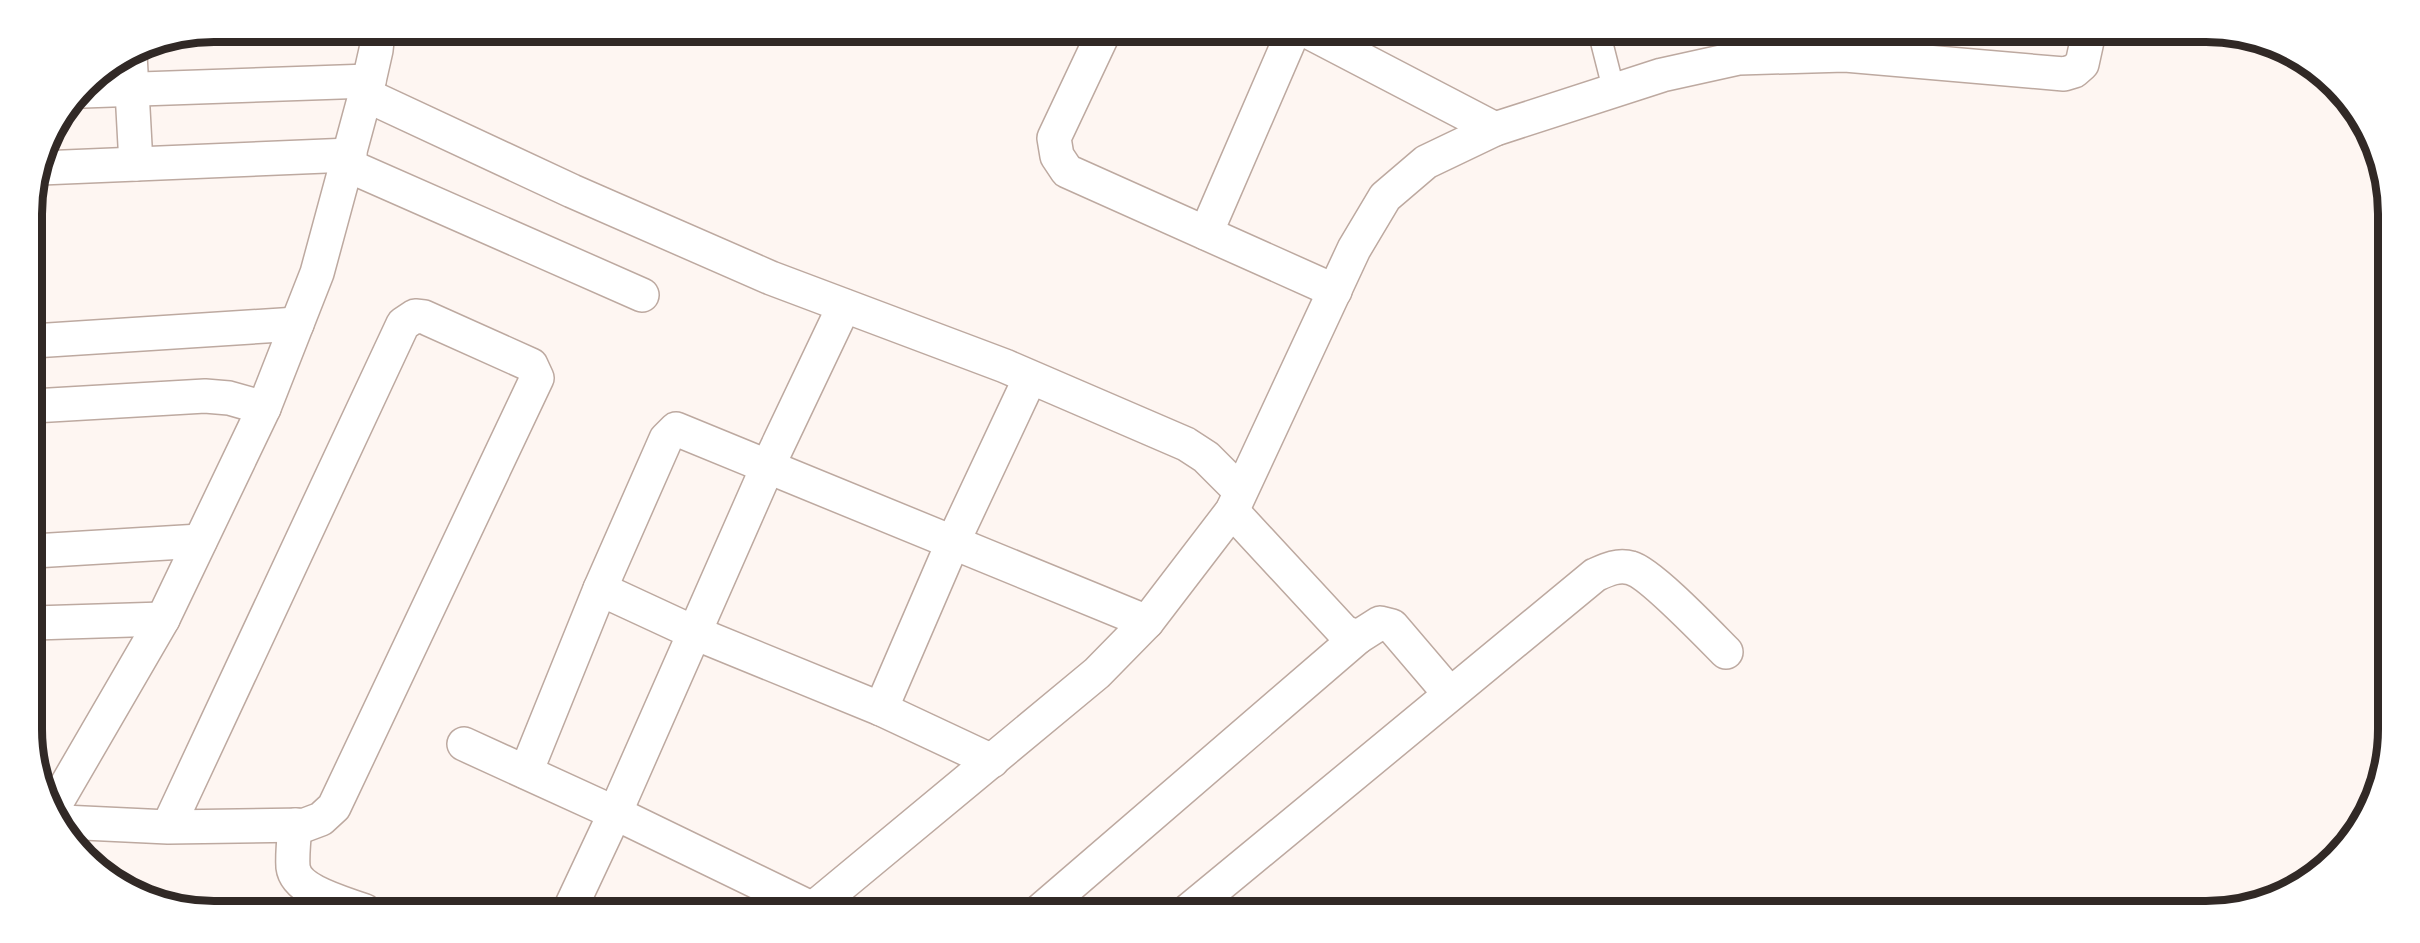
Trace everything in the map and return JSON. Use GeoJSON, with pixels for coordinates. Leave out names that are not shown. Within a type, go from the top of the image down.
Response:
{"type":"FeatureCollection","features":[{"type":"Feature","properties":{"kind":"street"},"geometry":{"type":"LineString","coordinates":[[58,800],[163,619],[264,408],[317,273],[349,160],[377,42]]}},
{"type":"Feature","properties":{"kind":"street"},"geometry":{"type":"LineString","coordinates":[[1099,42],[1054,138],[1057,156],[1067,171],[1335,291]]}},
{"type":"Feature","properties":{"kind":"street"},"geometry":{"type":"LineString","coordinates":[[1206,233],[1289,42]]}},
{"type":"Feature","properties":{"kind":"street"},"geometry":{"type":"LineString","coordinates":[[1328,42],[1495,129]]}},
{"type":"Feature","properties":{"kind":"street"},"geometry":{"type":"LineString","coordinates":[[823,901],[1097,673],[1147,622],[1236,501],[1354,249],[1385,197],[1426,162],[1495,129],[1662,75],[1740,58],[1832,44],[1845,55],[2064,74],[2074,71],[2082,64],[2087,42]]}},
{"type":"Feature","properties":{"kind":"street"},"geometry":{"type":"LineString","coordinates":[[131,64],[136,164]]}},
{"type":"Feature","properties":{"kind":"street"},"geometry":{"type":"LineString","coordinates":[[94,90],[132,88],[367,88],[687,242],[771,278],[1030,378],[1186,444],[1206,457],[1236,501],[1344,632],[1358,637]]}},
{"type":"Feature","properties":{"kind":"street"},"geometry":{"type":"LineString","coordinates":[[48,168],[349,160],[642,295]]}},
{"type":"Feature","properties":{"kind":"street"},"geometry":{"type":"LineString","coordinates":[[574,901],[615,813],[767,468],[844,306]]}},
{"type":"Feature","properties":{"kind":"street"},"geometry":{"type":"LineString","coordinates":[[70,822],[168,827],[305,825],[321,819],[334,807],[537,378],[531,365],[424,317],[415,316],[403,324],[168,827]]}},
{"type":"Feature","properties":{"kind":"street"},"geometry":{"type":"LineString","coordinates":[[42,340],[297,324]]}},
{"type":"Feature","properties":{"kind":"street"},"geometry":{"type":"LineString","coordinates":[[881,709],[953,542],[1030,378]]}},
{"type":"Feature","properties":{"kind":"street"},"geometry":{"type":"LineString","coordinates":[[42,405],[205,396],[229,398],[264,408]]}},
{"type":"Feature","properties":{"kind":"street"},"geometry":{"type":"LineString","coordinates":[[526,772],[600,590],[670,434],[676,429],[1147,622]]}},
{"type":"Feature","properties":{"kind":"street"},"geometry":{"type":"LineString","coordinates":[[42,551],[200,541]]}},
{"type":"Feature","properties":{"kind":"street"},"geometry":{"type":"LineString","coordinates":[[1200,901],[1595,575],[1613,567],[1631,568],[1647,578],[1726,651]]}},
{"type":"Feature","properties":{"kind":"street"},"geometry":{"type":"LineString","coordinates":[[600,590],[695,633],[881,709],[992,760]]}},
{"type":"Feature","properties":{"kind":"street"},"geometry":{"type":"LineString","coordinates":[[42,623],[163,619]]}},
{"type":"Feature","properties":{"kind":"street"},"geometry":{"type":"LineString","coordinates":[[1052,901],[1358,637],[1380,623],[1392,626],[1450,694]]}},
{"type":"Feature","properties":{"kind":"street"},"geometry":{"type":"LineString","coordinates":[[464,744],[615,813],[794,901]]}},
{"type":"Feature","properties":{"kind":"street"},"geometry":{"type":"LineString","coordinates":[[295,825],[293,867],[297,879],[304,887],[340,901]]}},
{"type":"Feature","properties":{"kind":"lane"},"geometry":{"type":"LineString","coordinates":[[1602,42],[1614,91]]}}]}
